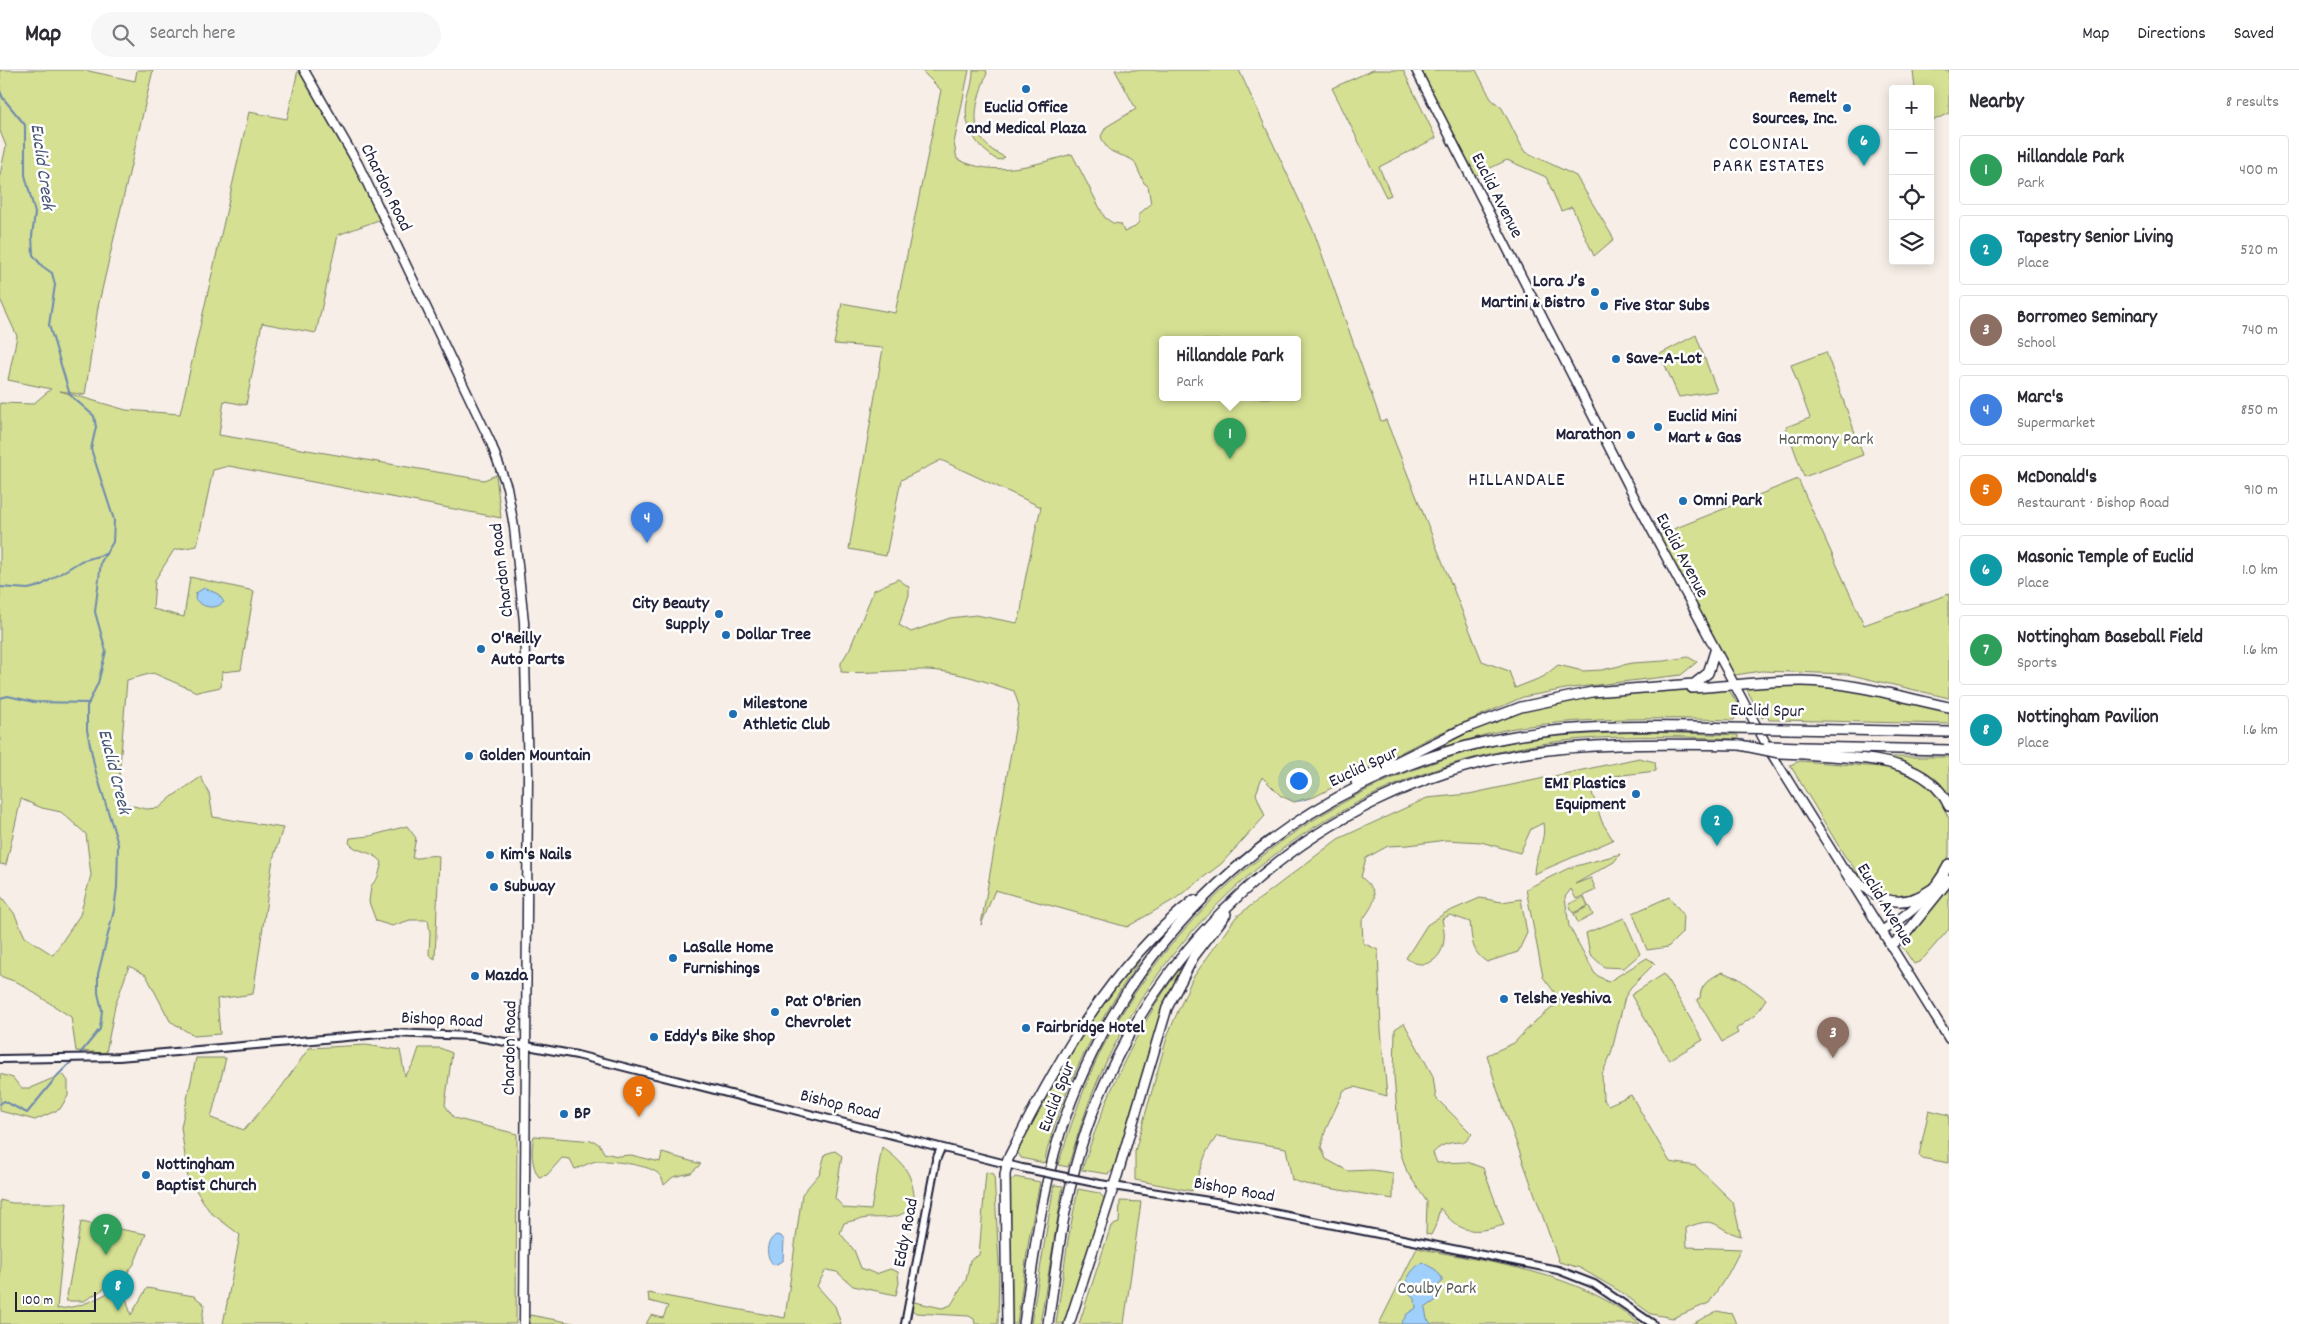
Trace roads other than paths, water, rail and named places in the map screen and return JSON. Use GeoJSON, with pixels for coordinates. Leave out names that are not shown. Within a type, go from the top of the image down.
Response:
{"type":"FeatureCollection","features":[{"type":"Feature","properties":{"kind":"highway"},"geometry":{"type":"LineString","coordinates":[[1673,687],[1694,684],[1703,679],[1710,670],[1715,651]]}},
{"type":"Feature","properties":{"kind":"highway"},"geometry":{"type":"LineString","coordinates":[[1330,801],[1359,780],[1463,729],[1506,712],[1553,699],[1583,694],[1632,688],[1820,682],[1878,691],[1949,707]]}},
{"type":"Feature","properties":{"kind":"highway","name":"Euclid Spur"},"geometry":{"type":"LineString","coordinates":[[1024,1324],[1038,1230],[1050,1171],[1067,1113],[1090,1059],[1118,1006],[1151,957],[1189,912],[1232,870],[1278,834],[1330,801],[1382,775],[1418,761],[1476,744],[1514,736],[1593,727],[1949,732]]}},
{"type":"Feature","properties":{"kind":"highway","name":"Euclid Spur"},"geometry":{"type":"LineString","coordinates":[[1048,1324],[1071,1185],[1086,1130],[1109,1074],[1137,1020],[1170,970],[1208,924],[1251,883],[1298,847],[1349,815],[1403,789],[1460,768],[1519,755],[1578,747],[1637,744],[1740,745],[1779,753],[1803,751],[1949,750]]}},
{"type":"Feature","properties":{"kind":"highway"},"geometry":{"type":"LineString","coordinates":[[1803,751],[1876,761],[1906,768],[1923,776],[1933,784],[1949,806]]}},
{"type":"Feature","properties":{"kind":"highway"},"geometry":{"type":"LineString","coordinates":[[1882,931],[1914,910],[1932,889],[1949,864]]}},
{"type":"Feature","properties":{"kind":"highway"},"geometry":{"type":"LineString","coordinates":[[1007,1324],[1006,1165],[1068,1048],[1109,986],[1174,917],[1232,870]]}},
{"type":"Feature","properties":{"kind":"highway"},"geometry":{"type":"LineString","coordinates":[[1845,870],[1872,893],[1888,900],[1912,900],[1932,889]]}},
{"type":"Feature","properties":{"kind":"highway"},"geometry":{"type":"LineString","coordinates":[[1892,946],[1908,931],[1949,880]]}},
{"type":"Feature","properties":{"kind":"highway"},"geometry":{"type":"LineString","coordinates":[[1069,1324],[1114,1186],[1150,1061],[1173,993],[1204,941],[1251,883]]}},
{"type":"Feature","properties":{"kind":"main road","name":"Chardon Road"},"geometry":{"type":"LineString","coordinates":[[304,70],[358,164],[491,443],[506,480],[514,527],[524,622],[528,774],[524,1324]]}},
{"type":"Feature","properties":{"kind":"main road","name":"Euclid Avenue"},"geometry":{"type":"LineString","coordinates":[[1416,70],[1601,435],[1734,686],[1771,753],[1949,1040]]}},
{"type":"Feature","properties":{"kind":"main road","name":"Bishop Road"},"geometry":{"type":"LineString","coordinates":[[0,1059],[85,1058],[391,1033],[472,1036],[577,1055],[1006,1165],[1100,1184],[1228,1204],[1558,1270],[1594,1284],[1653,1324]]}},
{"type":"Feature","properties":{"kind":"main road","name":"Eddy Road"},"geometry":{"type":"LineString","coordinates":[[905,1324],[936,1160],[941,1148]]}},
{"type":"Feature","properties":{"kind":"water"},"geometry":{"type":"Polygon","coordinates":[[[204,588],[218,594],[224,602],[217,606],[209,607],[198,602],[195,599],[196,593],[204,588]]]}},
{"type":"Feature","properties":{"kind":"water"},"geometry":{"type":"Polygon","coordinates":[[[776,1235],[781,1236],[784,1240],[783,1261],[774,1265],[769,1258],[768,1245],[776,1235]]]}},
{"type":"Feature","properties":{"kind":"water"},"geometry":{"type":"Polygon","coordinates":[[[1422,1262],[1436,1270],[1442,1278],[1442,1282],[1434,1289],[1438,1299],[1425,1308],[1427,1319],[1432,1324],[1401,1324],[1407,1314],[1416,1308],[1415,1299],[1408,1291],[1406,1282],[1413,1270],[1422,1262]]]}},
{"type":"Feature","properties":{"kind":"waterway","name":"Euclid Creek"},"geometry":{"type":"LineString","coordinates":[[0,91],[3,98],[25,125],[25,175],[35,213],[32,236],[33,255],[42,266],[52,273],[55,285],[49,325],[70,395],[94,416],[96,427],[91,449],[114,520],[113,542],[101,562],[95,612],[106,651],[98,683],[87,706],[87,730],[95,769],[118,844],[117,887],[114,910],[98,974],[98,993],[102,1010],[100,1029],[78,1056]]}},
{"type":"Feature","properties":{"kind":"waterway"},"geometry":{"type":"LineString","coordinates":[[0,587],[28,589],[40,586],[81,561],[106,554]]}},
{"type":"Feature","properties":{"kind":"waterway"},"geometry":{"type":"LineString","coordinates":[[0,698],[8,696],[34,702],[89,703]]}},
{"type":"Feature","properties":{"kind":"waterway","name":"Euclid Creek"},"geometry":{"type":"LineString","coordinates":[[0,1104],[4,1101],[27,1113],[58,1075],[74,1059]]}},
{"type":"Feature","properties":{"kind":"place","name":"Euclid Office and Medical Plaza"},"geometry":{"type":"Point","coordinates":[1026,89]}},
{"type":"Feature","properties":{"kind":"place","name":"Remelt Sources, Inc."},"geometry":{"type":"Point","coordinates":[1847,108]}},
{"type":"Feature","properties":{"kind":"place","name":"Masonic Temple of Euclid"},"geometry":{"type":"Point","coordinates":[1864,166]}},
{"type":"Feature","properties":{"kind":"place","name":"Lora J’s Martini & Bistro"},"geometry":{"type":"Point","coordinates":[1595,292]}},
{"type":"Feature","properties":{"kind":"place","name":"Five Star Subs"},"geometry":{"type":"Point","coordinates":[1604,306]}},
{"type":"Feature","properties":{"kind":"place","name":"Save-A-Lot"},"geometry":{"type":"Point","coordinates":[1616,359]}},
{"type":"Feature","properties":{"kind":"place","name":"Euclid Mini Mart & Gas"},"geometry":{"type":"Point","coordinates":[1658,427]}},
{"type":"Feature","properties":{"kind":"place","name":"Marathon"},"geometry":{"type":"Point","coordinates":[1631,435]}},
{"type":"Feature","properties":{"kind":"place","name":"Hillandale Park"},"geometry":{"type":"Point","coordinates":[1230,459]}},
{"type":"Feature","properties":{"kind":"place","name":"Omni Park"},"geometry":{"type":"Point","coordinates":[1683,501]}},
{"type":"Feature","properties":{"kind":"place","name":"Marc's"},"geometry":{"type":"Point","coordinates":[647,543]}},
{"type":"Feature","properties":{"kind":"place","name":"City Beauty Supply"},"geometry":{"type":"Point","coordinates":[719,614]}},
{"type":"Feature","properties":{"kind":"place","name":"Dollar Tree"},"geometry":{"type":"Point","coordinates":[726,635]}},
{"type":"Feature","properties":{"kind":"place","name":"O'Reilly Auto Parts"},"geometry":{"type":"Point","coordinates":[481,649]}},
{"type":"Feature","properties":{"kind":"place","name":"Milestone Athletic Club"},"geometry":{"type":"Point","coordinates":[733,714]}},
{"type":"Feature","properties":{"kind":"place","name":"Golden Mountain"},"geometry":{"type":"Point","coordinates":[469,756]}},
{"type":"Feature","properties":{"kind":"place","name":"EMI Plastics Equipment"},"geometry":{"type":"Point","coordinates":[1636,794]}},
{"type":"Feature","properties":{"kind":"place","name":"Tapestry Senior Living"},"geometry":{"type":"Point","coordinates":[1717,846]}},
{"type":"Feature","properties":{"kind":"place","name":"Kim's Nails"},"geometry":{"type":"Point","coordinates":[490,855]}},
{"type":"Feature","properties":{"kind":"place","name":"Subway"},"geometry":{"type":"Point","coordinates":[494,887]}},
{"type":"Feature","properties":{"kind":"place","name":"LaSalle Home Furnishings"},"geometry":{"type":"Point","coordinates":[673,958]}},
{"type":"Feature","properties":{"kind":"place","name":"Mazda"},"geometry":{"type":"Point","coordinates":[475,976]}},
{"type":"Feature","properties":{"kind":"place","name":"Telshe Yeshiva"},"geometry":{"type":"Point","coordinates":[1504,999]}},
{"type":"Feature","properties":{"kind":"place","name":"Pat O'Brien Chevrolet"},"geometry":{"type":"Point","coordinates":[775,1012]}},
{"type":"Feature","properties":{"kind":"place","name":"Fairbridge Hotel"},"geometry":{"type":"Point","coordinates":[1026,1028]}},
{"type":"Feature","properties":{"kind":"place","name":"Eddy's Bike Shop"},"geometry":{"type":"Point","coordinates":[654,1037]}},
{"type":"Feature","properties":{"kind":"place","name":"Borromeo Seminary"},"geometry":{"type":"Point","coordinates":[1833,1058]}},
{"type":"Feature","properties":{"kind":"place","name":"BP"},"geometry":{"type":"Point","coordinates":[564,1114]}},
{"type":"Feature","properties":{"kind":"place","name":"McDonald's"},"geometry":{"type":"Point","coordinates":[639,1117]}},
{"type":"Feature","properties":{"kind":"place","name":"Nottingham Baptist Church"},"geometry":{"type":"Point","coordinates":[146,1175]}},
{"type":"Feature","properties":{"kind":"place","name":"Nottingham Baseball Field"},"geometry":{"type":"Point","coordinates":[106,1255]}},
{"type":"Feature","properties":{"kind":"place","name":"Nottingham Pavilion"},"geometry":{"type":"Point","coordinates":[118,1311]}},
{"type":"Feature","properties":{"kind":"district","name":"COLONIAL PARK ESTATES"},"geometry":{"type":"Point","coordinates":[1769,156]}},
{"type":"Feature","properties":{"kind":"district","name":"HILLANDALE"},"geometry":{"type":"Point","coordinates":[1517,481]}},
{"type":"Feature","properties":{"kind":"park label","name":"Harmony Park"},"geometry":{"type":"Point","coordinates":[1826,440]}},
{"type":"Feature","properties":{"kind":"park label","name":"Coulby Park"},"geometry":{"type":"Point","coordinates":[1437,1289]}}]}
